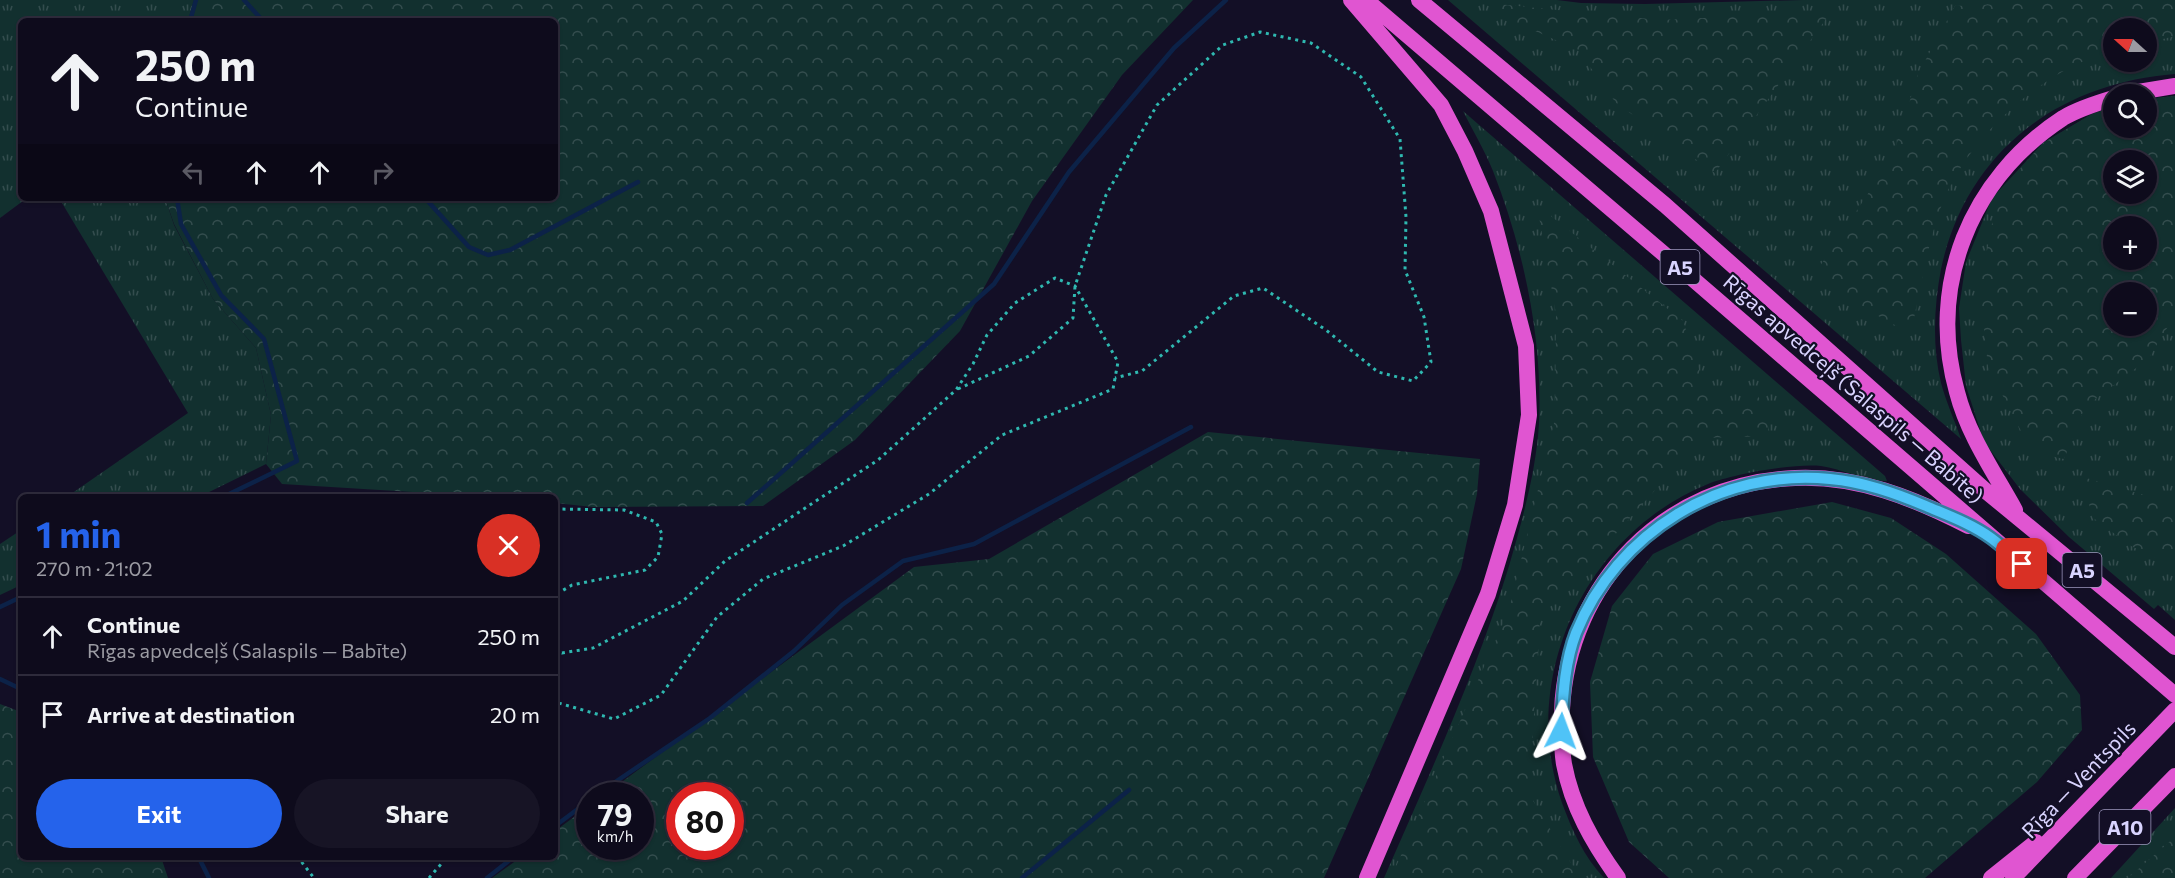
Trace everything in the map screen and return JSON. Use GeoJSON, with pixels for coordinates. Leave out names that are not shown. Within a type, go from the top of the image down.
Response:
{"type":"FeatureCollection","features":[{"type":"Feature","properties":{"kind":"highway"},"geometry":{"type":"LineString","coordinates":[[1351,0],[1441,105],[1465,151],[1491,211],[1526,346],[1529,415],[1515,505],[1488,594],[1367,878]]}},
{"type":"Feature","properties":{"kind":"highway","name":"Rīgas apvedceļš (Salaspils — Babīte)"},"geometry":{"type":"LineString","coordinates":[[1366,0],[1832,396],[1990,537],[2175,695]]}},
{"type":"Feature","properties":{"kind":"highway","name":"Rīgas apvedceļš (Salaspils — Babīte)"},"geometry":{"type":"LineString","coordinates":[[1419,0],[1665,205],[2020,519],[2175,647]]}},
{"type":"Feature","properties":{"kind":"highway"},"geometry":{"type":"LineString","coordinates":[[2157,89],[2175,86]]}},
{"type":"Feature","properties":{"kind":"highway"},"geometry":{"type":"LineString","coordinates":[[2020,519],[1976,443],[1956,391],[1949,348],[1946,306],[1954,265],[1966,227],[1988,191],[2025,149],[2064,118],[2103,102]]}},
{"type":"Feature","properties":{"kind":"highway"},"geometry":{"type":"LineString","coordinates":[[1618,878],[1592,840],[1571,794],[1564,762],[1561,731],[1563,693],[1575,635],[1588,606],[1606,577],[1636,545],[1669,518],[1703,499],[1731,489],[1794,478],[1830,479],[1896,494],[1944,513],[1990,537]]}},
{"type":"Feature","properties":{"kind":"highway","name":"Rīga — Ventspils"},"geometry":{"type":"LineString","coordinates":[[2013,878],[2175,710]]}},
{"type":"Feature","properties":{"kind":"highway","name":"A10"},"geometry":{"type":"LineString","coordinates":[[2075,878],[2175,776]]}},
{"type":"Feature","properties":{"kind":"highway"},"geometry":{"type":"LineString","coordinates":[[1991,878],[2088,801]]}},
{"type":"Feature","properties":{"kind":"highway"},"geometry":{"type":"LineString","coordinates":[[2083,878],[2095,857]]}},
{"type":"Feature","properties":{"kind":"path"},"geometry":{"type":"LineString","coordinates":[[956,390],[1029,356],[1072,318],[1075,286],[1106,195],[1157,105],[1223,45],[1260,32],[1311,43],[1361,77],[1400,139],[1406,218],[1405,270],[1424,317],[1431,362],[1413,381],[1378,372],[1326,330],[1263,288],[1234,296],[1142,371],[1115,378]]}},
{"type":"Feature","properties":{"kind":"path"},"geometry":{"type":"LineString","coordinates":[[558,651],[562,653],[594,648],[682,602],[725,561],[878,460],[956,390],[973,364],[987,335],[1015,303],[1055,278],[1075,286],[1118,362],[1113,389],[1002,435],[929,494],[843,546],[763,579],[717,618],[661,695],[614,719],[558,703]]}},
{"type":"Feature","properties":{"kind":"path"},"geometry":{"type":"LineString","coordinates":[[558,509],[624,510],[656,522],[662,534],[658,557],[645,570],[572,585],[558,593]]}},
{"type":"Feature","properties":{"kind":"path"},"geometry":{"type":"LineString","coordinates":[[300,860],[314,878]]}},
{"type":"Feature","properties":{"kind":"path"},"geometry":{"type":"LineString","coordinates":[[429,878],[444,860]]}},
{"type":"Feature","properties":{"kind":"green space"},"geometry":{"type":"Polygon","coordinates":[[[0,0],[194,0],[189,18],[18,18],[18,201],[23,201],[0,218],[0,0]]]}},
{"type":"Feature","properties":{"kind":"green space"},"geometry":{"type":"Polygon","coordinates":[[[194,0],[1193,0],[1122,75],[1032,201],[960,331],[855,440],[763,506],[593,507],[558,503],[558,494],[445,494],[282,484],[266,464],[271,415],[256,348],[213,299],[174,224],[166,201],[558,201],[558,18],[189,18],[194,0]]]}},
{"type":"Feature","properties":{"kind":"green space"},"geometry":{"type":"Polygon","coordinates":[[[1448,0],[1557,0],[1581,3],[1645,4],[1804,0],[2175,0],[2175,74],[2119,84],[2103,84],[2103,89],[2056,109],[2024,131],[1995,158],[1972,190],[1953,227],[1939,283],[1935,340],[1938,369],[1945,397],[1961,439],[1448,0]]]}},
{"type":"Feature","properties":{"kind":"green space"},"geometry":{"type":"Polygon","coordinates":[[[2086,0],[2175,0],[2175,36],[2157,40],[2157,18],[2103,18],[2103,54],[2061,73],[2035,89],[1989,131],[1970,154],[1942,204],[1928,252],[1911,333],[1849,297],[1820,266],[1893,156],[1918,74],[1955,6],[2086,0]]]}},
{"type":"Feature","properties":{"kind":"green space"},"geometry":{"type":"Polygon","coordinates":[[[1497,4],[1660,20],[1831,12],[1715,173],[1616,103],[1578,50],[1506,18],[1497,4]]]}},
{"type":"Feature","properties":{"kind":"green space"},"geometry":{"type":"Polygon","coordinates":[[[2175,96],[2175,620],[2158,605],[2154,609],[2069,537],[2020,489],[1984,442],[1966,386],[1959,308],[1966,262],[1992,198],[2043,143],[2092,114],[2103,110],[2103,138],[2157,138],[2157,98],[2175,96]]]}},
{"type":"Feature","properties":{"kind":"green space"},"geometry":{"type":"Polygon","coordinates":[[[2175,96],[2175,315],[2148,359],[2085,407],[2064,459],[2046,455],[2021,431],[1988,367],[1980,289],[1996,202],[2018,171],[2043,143],[2092,114],[2103,110],[2103,138],[2157,138],[2157,98],[2175,96]]]}},
{"type":"Feature","properties":{"kind":"green space"},"geometry":{"type":"Polygon","coordinates":[[[1463,111],[1885,476],[1887,481],[1870,480],[1821,466],[1764,470],[1719,480],[1665,507],[1627,537],[1596,574],[1572,615],[1556,660],[1549,707],[1551,755],[1562,803],[1579,843],[1604,878],[1384,878],[1451,724],[1496,606],[1532,478],[1539,424],[1538,360],[1522,264],[1514,232],[1493,171],[1463,111]]]}},
{"type":"Feature","properties":{"kind":"green space"},"geometry":{"type":"Polygon","coordinates":[[[61,201],[166,201],[174,225],[213,299],[256,348],[271,415],[266,464],[205,494],[71,494],[188,413],[61,201]]]}},
{"type":"Feature","properties":{"kind":"green space"},"geometry":{"type":"Polygon","coordinates":[[[1537,205],[1683,321],[1706,391],[1732,418],[1758,396],[1769,416],[1768,436],[1702,438],[1540,618],[1529,794],[1580,878],[1391,878],[1509,610],[1555,419],[1556,314],[1537,205]]]}},
{"type":"Feature","properties":{"kind":"green space"},"geometry":{"type":"Polygon","coordinates":[[[1208,432],[1480,459],[1477,494],[1461,569],[1324,878],[492,878],[517,860],[558,860],[558,829],[576,816],[576,860],[654,860],[654,782],[622,782],[914,567],[989,559],[1208,432]]]}},
{"type":"Feature","properties":{"kind":"green space"},"geometry":{"type":"Polygon","coordinates":[[[2083,477],[2154,498],[2175,495],[2175,567],[2131,546],[2092,517],[2083,477]]]}},
{"type":"Feature","properties":{"kind":"green space"},"geometry":{"type":"Polygon","coordinates":[[[1832,502],[1891,518],[1946,554],[2036,634],[2080,695],[2082,730],[2037,782],[1925,878],[1669,878],[1629,842],[1593,757],[1590,682],[1612,606],[1653,554],[1718,522],[1832,502]]]}},
{"type":"Feature","properties":{"kind":"green space"},"geometry":{"type":"Polygon","coordinates":[[[18,532],[18,586],[0,595],[0,544],[18,532]]]}},
{"type":"Feature","properties":{"kind":"green space"},"geometry":{"type":"Polygon","coordinates":[[[0,704],[18,711],[18,860],[162,860],[168,878],[0,878],[0,704]]]}},
{"type":"Feature","properties":{"kind":"green space"},"geometry":{"type":"Polygon","coordinates":[[[2175,808],[2175,878],[2111,878],[2175,808]]]}},
{"type":"Feature","properties":{"kind":"green space"},"geometry":{"type":"Polygon","coordinates":[[[2175,837],[2175,878],[2128,878],[2175,837]]]}},
{"type":"Feature","properties":{"kind":"waterway"},"geometry":{"type":"LineString","coordinates":[[191,18],[196,0]]}},
{"type":"Feature","properties":{"kind":"waterway"},"geometry":{"type":"LineString","coordinates":[[244,0],[260,18]]}},
{"type":"Feature","properties":{"kind":"waterway"},"geometry":{"type":"LineString","coordinates":[[747,503],[994,284],[1069,172],[1174,48],[1226,0]]}},
{"type":"Feature","properties":{"kind":"waterway"},"geometry":{"type":"LineString","coordinates":[[428,201],[469,247],[488,255],[510,250],[638,182]]}},
{"type":"Feature","properties":{"kind":"waterway"},"geometry":{"type":"LineString","coordinates":[[177,201],[181,224],[221,295],[264,339],[297,461],[229,494]]}},
{"type":"Feature","properties":{"kind":"waterway"},"geometry":{"type":"LineString","coordinates":[[615,782],[710,718],[794,651],[842,605],[903,561],[974,544],[1191,427]]}},
{"type":"Feature","properties":{"kind":"waterway"},"geometry":{"type":"LineString","coordinates":[[0,607],[18,598]]}},
{"type":"Feature","properties":{"kind":"waterway"},"geometry":{"type":"LineString","coordinates":[[0,679],[18,688]]}},
{"type":"Feature","properties":{"kind":"waterway"},"geometry":{"type":"LineString","coordinates":[[1022,878],[1129,790]]}},
{"type":"Feature","properties":{"kind":"waterway"},"geometry":{"type":"LineString","coordinates":[[558,824],[576,810]]}},
{"type":"Feature","properties":{"kind":"waterway"},"geometry":{"type":"LineString","coordinates":[[200,860],[209,878]]}},
{"type":"Feature","properties":{"kind":"waterway"},"geometry":{"type":"LineString","coordinates":[[487,878],[510,860]]}},
{"type":"Feature","properties":{"kind":"route"},"geometry":{"type":"LineString","coordinates":[[1561,731],[1568,660],[1575,635],[1588,606],[1606,577],[1636,545],[1669,518],[1703,499],[1731,489],[1794,478],[1830,479],[1866,485],[1944,513],[1990,537],[2022,564]]}}]}
